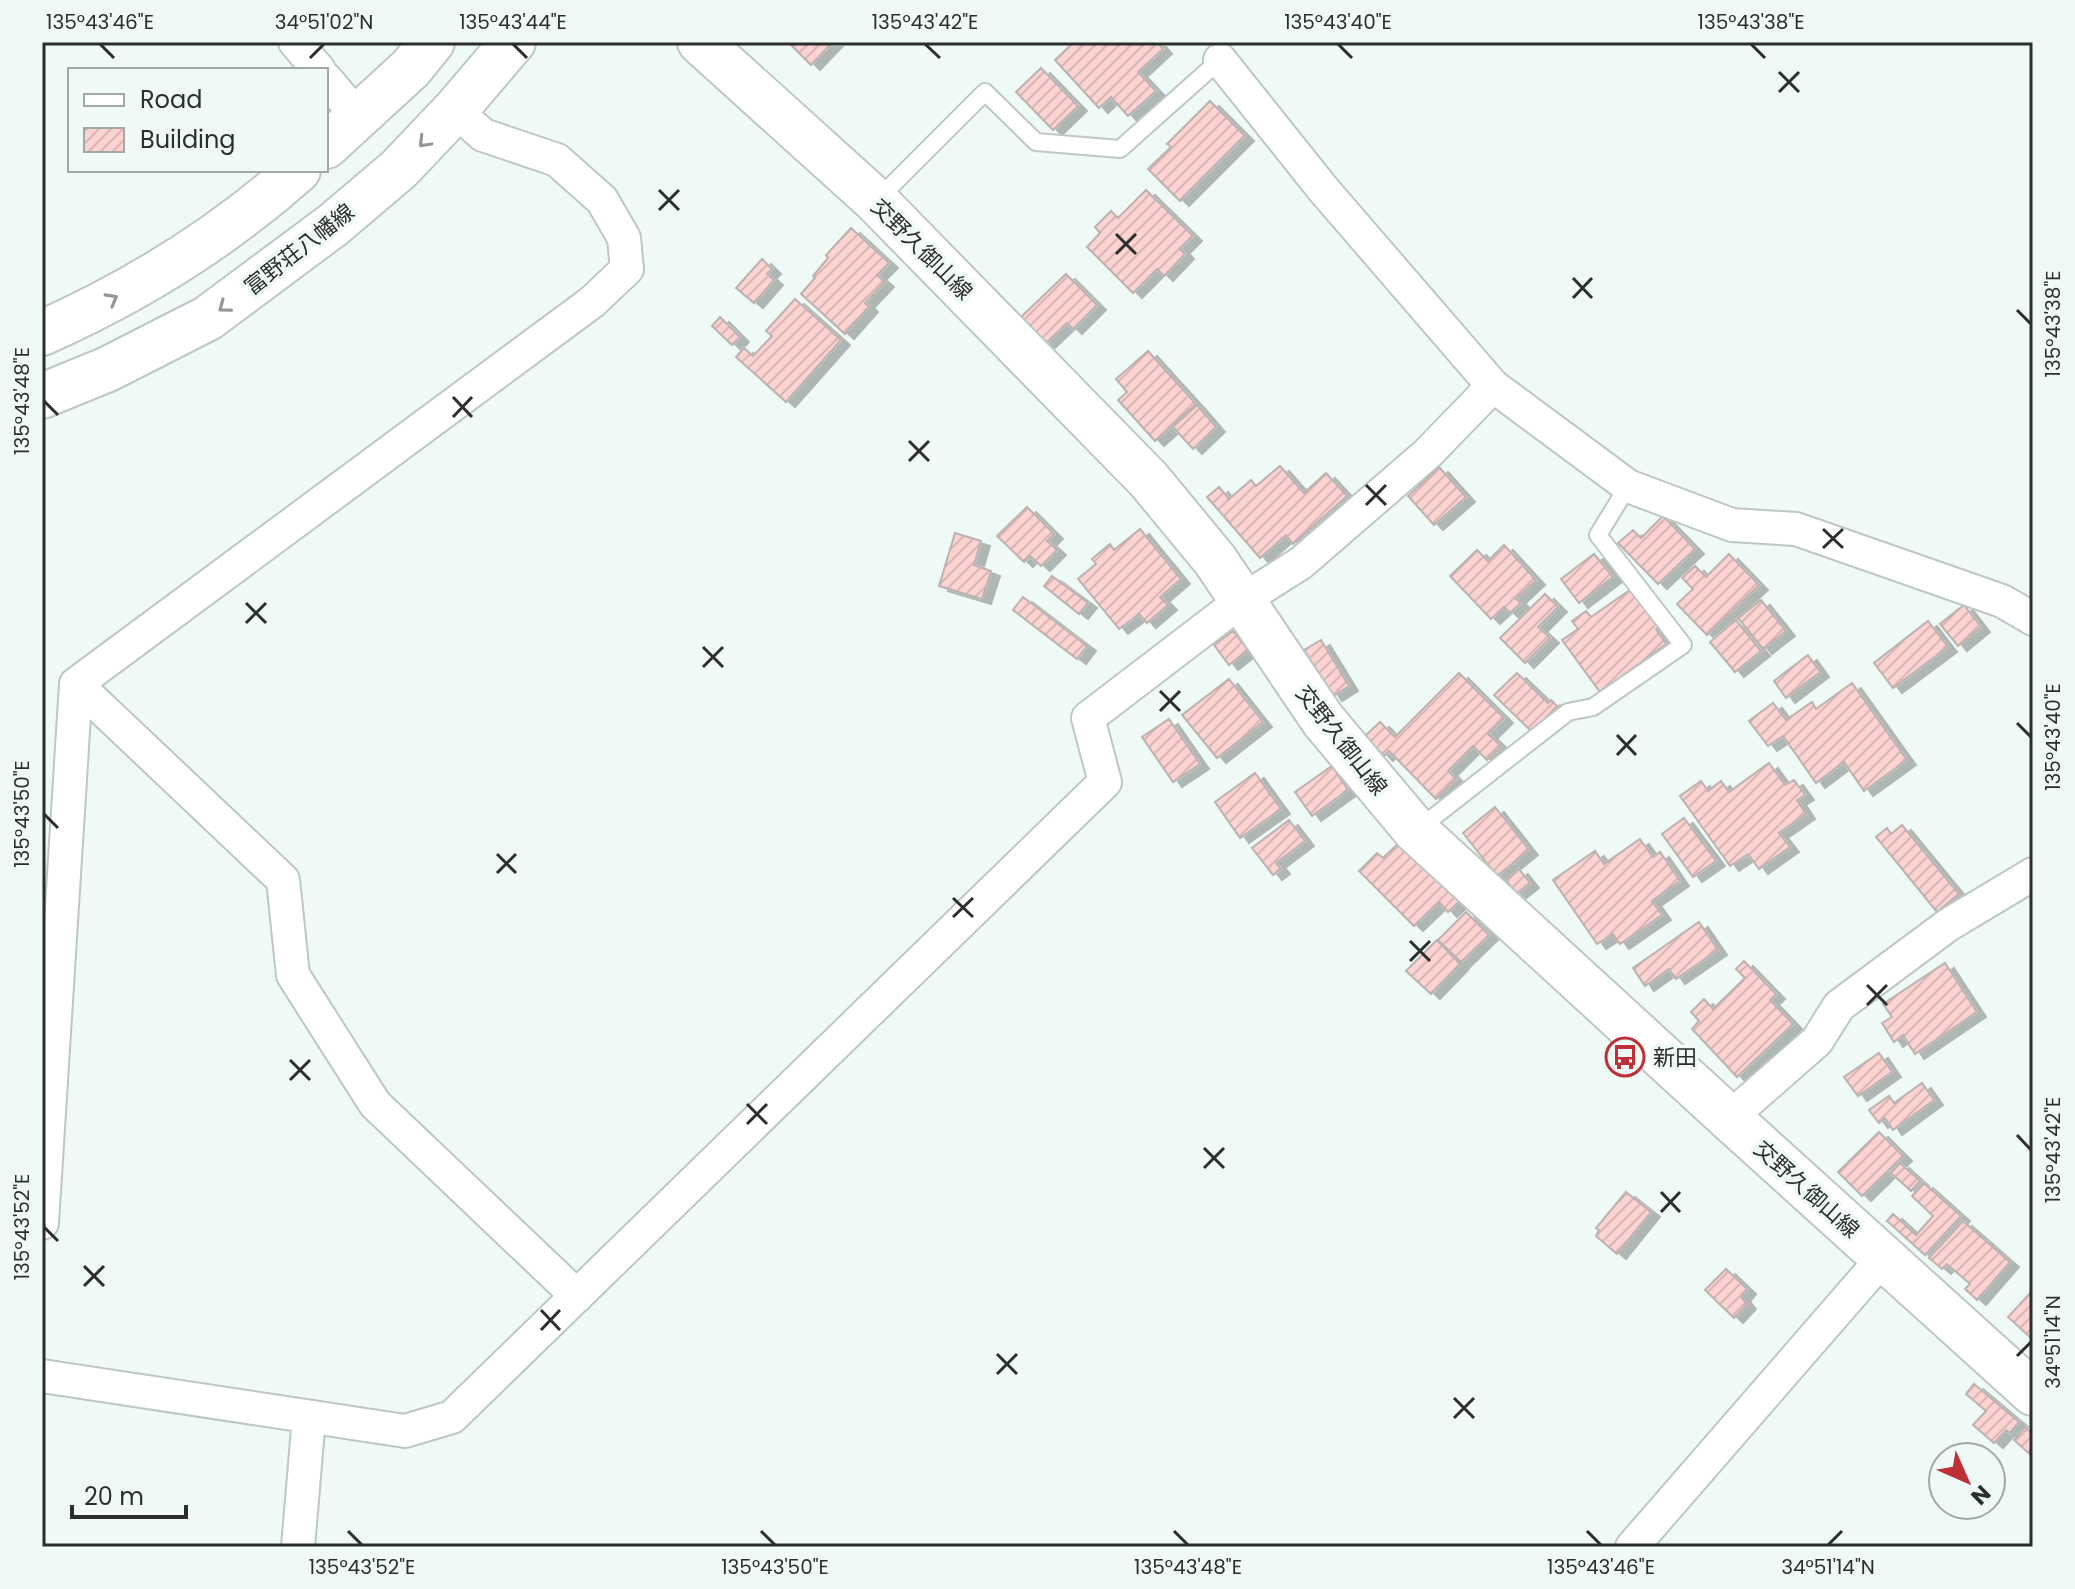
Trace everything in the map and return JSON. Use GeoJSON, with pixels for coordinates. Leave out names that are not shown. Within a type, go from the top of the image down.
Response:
{"type":"FeatureCollection","features":[{"type":"Feature","properties":{"kind":"main road"},"geometry":{"type":"LineString","coordinates":[[328,144],[411,68],[432,42]]}},
{"type":"Feature","properties":{"kind":"main road","name":"富野荘八幡線"},"geometry":{"type":"LineString","coordinates":[[42,396],[108,369],[208,318],[333,225],[399,169],[513,42]]}},
{"type":"Feature","properties":{"kind":"main road","name":"交野久御山線"},"geometry":{"type":"LineString","coordinates":[[700,42],[876,201],[1149,480],[1215,560],[1323,720],[1416,831],[2033,1393]]}},
{"type":"Feature","properties":{"kind":"main road"},"geometry":{"type":"LineString","coordinates":[[42,333],[171,266],[296,172]]}},
{"type":"Feature","properties":{"kind":"street"},"geometry":{"type":"LineString","coordinates":[[295,42],[317,68]]}},
{"type":"Feature","properties":{"kind":"street"},"geometry":{"type":"LineString","coordinates":[[1220,60],[1323,189],[1493,386],[1628,486],[1732,525],[1796,529],[2002,601],[2033,619]]}},
{"type":"Feature","properties":{"kind":"street"},"geometry":{"type":"LineString","coordinates":[[328,81],[358,117]]}},
{"type":"Feature","properties":{"kind":"street"},"geometry":{"type":"LineString","coordinates":[[42,1223],[76,684],[592,302],[627,269],[624,238],[602,200],[557,160],[483,135],[455,110]]}},
{"type":"Feature","properties":{"kind":"street"},"geometry":{"type":"LineString","coordinates":[[42,1376],[405,1431],[452,1417],[1105,782],[1088,718],[1241,601],[1301,563],[1362,513],[1428,453],[1493,386]]}},
{"type":"Feature","properties":{"kind":"street"},"geometry":{"type":"LineString","coordinates":[[76,684],[283,880],[293,975],[375,1104],[577,1296]]}},
{"type":"Feature","properties":{"kind":"street"},"geometry":{"type":"LineString","coordinates":[[1729,1118],[1817,1041],[1839,1006],[1948,925],[2033,874]]}},
{"type":"Feature","properties":{"kind":"street"},"geometry":{"type":"LineString","coordinates":[[1632,1547],[1883,1258]]}},
{"type":"Feature","properties":{"kind":"street"},"geometry":{"type":"LineString","coordinates":[[298,1547],[309,1417]]}},
{"type":"Feature","properties":{"kind":"lane"},"geometry":{"type":"LineString","coordinates":[[876,201],[985,92],[1036,142],[1120,149],[1220,60]]}},
{"type":"Feature","properties":{"kind":"lane"},"geometry":{"type":"LineString","coordinates":[[1416,831],[1568,712],[1593,707],[1683,645],[1598,535],[1628,486]]}},
{"type":"Feature","properties":{"kind":"building"},"geometry":{"type":"Polygon","coordinates":[[[788,42],[833,42],[811,65],[788,42]]]}},
{"type":"Feature","properties":{"kind":"building"},"geometry":{"type":"Polygon","coordinates":[[[1072,42],[1157,42],[1163,49],[1138,72],[1156,91],[1128,116],[1111,97],[1099,108],[1055,60],[1072,42]]]}},
{"type":"Feature","properties":{"kind":"building"},"geometry":{"type":"Polygon","coordinates":[[[1041,68],[1078,106],[1053,130],[1016,92],[1041,68]]]}},
{"type":"Feature","properties":{"kind":"building"},"geometry":{"type":"Polygon","coordinates":[[[1210,101],[1245,136],[1180,201],[1148,169],[1171,147],[1167,144],[1210,101]]]}},
{"type":"Feature","properties":{"kind":"building"},"geometry":{"type":"Polygon","coordinates":[[[1146,190],[1193,236],[1180,249],[1185,254],[1164,276],[1157,269],[1133,293],[1087,247],[1100,233],[1095,227],[1111,211],[1118,218],[1146,190]]]}},
{"type":"Feature","properties":{"kind":"building"},"geometry":{"type":"Polygon","coordinates":[[[851,228],[889,263],[877,275],[885,282],[865,303],[869,307],[845,334],[801,294],[828,258],[826,255],[851,228]]]}},
{"type":"Feature","properties":{"kind":"building"},"geometry":{"type":"Polygon","coordinates":[[[762,259],[772,269],[767,274],[774,280],[754,303],[736,288],[762,259]]]}},
{"type":"Feature","properties":{"kind":"building"},"geometry":{"type":"Polygon","coordinates":[[[1066,274],[1097,305],[1073,329],[1067,323],[1046,343],[1021,317],[1066,274]]]}},
{"type":"Feature","properties":{"kind":"building"},"geometry":{"type":"Polygon","coordinates":[[[795,299],[841,340],[786,402],[736,357],[744,348],[753,356],[772,336],[766,331],[795,299]]]}},
{"type":"Feature","properties":{"kind":"building"},"geometry":{"type":"Polygon","coordinates":[[[720,317],[740,337],[732,345],[712,326],[720,317]]]}},
{"type":"Feature","properties":{"kind":"building"},"geometry":{"type":"Polygon","coordinates":[[[1148,351],[1196,404],[1155,441],[1118,400],[1127,392],[1116,379],[1148,351]]]}},
{"type":"Feature","properties":{"kind":"building"},"geometry":{"type":"Polygon","coordinates":[[[1197,405],[1216,427],[1193,449],[1173,427],[1197,405]]]}},
{"type":"Feature","properties":{"kind":"building"},"geometry":{"type":"Polygon","coordinates":[[[1280,466],[1304,493],[1326,473],[1347,496],[1293,544],[1286,535],[1260,558],[1207,497],[1219,487],[1229,499],[1251,480],[1256,486],[1280,466]]]}},
{"type":"Feature","properties":{"kind":"building"},"geometry":{"type":"Polygon","coordinates":[[[1439,467],[1466,497],[1434,525],[1408,496],[1439,467]]]}},
{"type":"Feature","properties":{"kind":"building"},"geometry":{"type":"Polygon","coordinates":[[[1027,507],[1054,534],[1047,541],[1057,550],[1041,566],[1030,556],[1024,562],[997,536],[1027,507]]]}},
{"type":"Feature","properties":{"kind":"building"},"geometry":{"type":"Polygon","coordinates":[[[1663,516],[1695,549],[1658,584],[1618,543],[1633,530],[1641,538],[1663,516]]]}},
{"type":"Feature","properties":{"kind":"building"},"geometry":{"type":"Polygon","coordinates":[[[1140,529],[1181,579],[1160,597],[1168,605],[1147,623],[1139,614],[1119,629],[1078,579],[1096,564],[1092,559],[1110,544],[1114,550],[1140,529]]]}},
{"type":"Feature","properties":{"kind":"building"},"geometry":{"type":"Polygon","coordinates":[[[955,533],[981,541],[974,565],[991,571],[982,599],[939,586],[955,533]]]}},
{"type":"Feature","properties":{"kind":"building"},"geometry":{"type":"Polygon","coordinates":[[[1504,545],[1536,580],[1516,599],[1521,603],[1510,613],[1504,607],[1491,619],[1450,576],[1477,550],[1488,561],[1504,545]]]}},
{"type":"Feature","properties":{"kind":"building"},"geometry":{"type":"Polygon","coordinates":[[[1594,554],[1613,577],[1579,603],[1561,579],[1594,554]]]}},
{"type":"Feature","properties":{"kind":"building"},"geometry":{"type":"Polygon","coordinates":[[[1729,554],[1759,585],[1707,635],[1677,604],[1693,589],[1682,578],[1695,566],[1706,577],[1729,554]]]}},
{"type":"Feature","properties":{"kind":"building"},"geometry":{"type":"Polygon","coordinates":[[[1052,576],[1088,603],[1079,614],[1044,586],[1052,576]]]}},
{"type":"Feature","properties":{"kind":"building"},"geometry":{"type":"Polygon","coordinates":[[[1633,588],[1660,626],[1656,629],[1666,644],[1600,692],[1562,640],[1578,629],[1572,621],[1586,611],[1591,617],[1633,588]]]}},
{"type":"Feature","properties":{"kind":"building"},"geometry":{"type":"Polygon","coordinates":[[[1545,594],[1558,607],[1538,627],[1550,638],[1525,663],[1500,638],[1545,594]]]}},
{"type":"Feature","properties":{"kind":"building"},"geometry":{"type":"Polygon","coordinates":[[[1023,597],[1087,646],[1077,659],[1013,610],[1023,597]]]}},
{"type":"Feature","properties":{"kind":"building"},"geometry":{"type":"Polygon","coordinates":[[[1761,600],[1786,631],[1763,649],[1738,618],[1761,600]]]}},
{"type":"Feature","properties":{"kind":"building"},"geometry":{"type":"Polygon","coordinates":[[[1964,605],[1981,627],[1958,646],[1940,624],[1964,605]]]}},
{"type":"Feature","properties":{"kind":"building"},"geometry":{"type":"Polygon","coordinates":[[[1736,620],[1761,651],[1735,672],[1710,642],[1736,620]]]}},
{"type":"Feature","properties":{"kind":"building"},"geometry":{"type":"Polygon","coordinates":[[[1928,621],[1948,647],[1893,688],[1874,663],[1928,621]]]}},
{"type":"Feature","properties":{"kind":"building"},"geometry":{"type":"Polygon","coordinates":[[[1233,631],[1248,650],[1229,665],[1214,645],[1233,631]]]}},
{"type":"Feature","properties":{"kind":"building"},"geometry":{"type":"Polygon","coordinates":[[[1321,640],[1349,686],[1333,696],[1304,650],[1321,640]]]}},
{"type":"Feature","properties":{"kind":"building"},"geometry":{"type":"Polygon","coordinates":[[[1808,655],[1820,672],[1786,698],[1774,681],[1808,655]]]}},
{"type":"Feature","properties":{"kind":"building"},"geometry":{"type":"Polygon","coordinates":[[[1459,673],[1504,718],[1488,734],[1501,746],[1487,760],[1473,746],[1448,771],[1456,779],[1436,799],[1389,751],[1384,756],[1365,736],[1380,722],[1395,737],[1459,673]]]}},
{"type":"Feature","properties":{"kind":"building"},"geometry":{"type":"Polygon","coordinates":[[[1517,673],[1548,703],[1551,700],[1557,706],[1532,732],[1494,695],[1517,673]]]}},
{"type":"Feature","properties":{"kind":"building"},"geometry":{"type":"Polygon","coordinates":[[[1229,679],[1263,722],[1217,758],[1182,715],[1229,679]]]}},
{"type":"Feature","properties":{"kind":"building"},"geometry":{"type":"Polygon","coordinates":[[[1852,683],[1907,760],[1864,791],[1844,762],[1816,783],[1783,736],[1768,746],[1749,721],[1773,703],[1786,720],[1812,702],[1816,709],[1852,683]]]}},
{"type":"Feature","properties":{"kind":"building"},"geometry":{"type":"Polygon","coordinates":[[[1169,719],[1200,764],[1173,782],[1142,737],[1169,719]]]}},
{"type":"Feature","properties":{"kind":"building"},"geometry":{"type":"Polygon","coordinates":[[[1769,763],[1785,785],[1794,780],[1805,795],[1797,800],[1806,814],[1779,833],[1790,847],[1759,869],[1748,854],[1730,866],[1680,796],[1701,781],[1708,791],[1721,781],[1729,792],[1769,763]]]}},
{"type":"Feature","properties":{"kind":"building"},"geometry":{"type":"Polygon","coordinates":[[[1332,766],[1348,790],[1312,816],[1295,792],[1332,766]]]}},
{"type":"Feature","properties":{"kind":"building"},"geometry":{"type":"Polygon","coordinates":[[[1255,773],[1281,809],[1240,838],[1215,802],[1255,773]]]}},
{"type":"Feature","properties":{"kind":"building"},"geometry":{"type":"Polygon","coordinates":[[[1495,807],[1529,850],[1497,876],[1463,833],[1495,807]]]}},
{"type":"Feature","properties":{"kind":"building"},"geometry":{"type":"Polygon","coordinates":[[[1684,818],[1716,861],[1693,877],[1662,834],[1684,818]]]}},
{"type":"Feature","properties":{"kind":"building"},"geometry":{"type":"Polygon","coordinates":[[[1289,820],[1305,841],[1276,863],[1281,869],[1273,875],[1252,848],[1289,820]]]}},
{"type":"Feature","properties":{"kind":"building"},"geometry":{"type":"Polygon","coordinates":[[[1902,825],[1959,894],[1937,912],[1876,837],[1887,828],[1891,834],[1902,825]]]}},
{"type":"Feature","properties":{"kind":"building"},"geometry":{"type":"Polygon","coordinates":[[[1640,839],[1653,857],[1660,852],[1680,881],[1652,901],[1662,915],[1620,944],[1613,934],[1597,944],[1553,880],[1595,851],[1604,864],[1640,839]]]}},
{"type":"Feature","properties":{"kind":"building"},"geometry":{"type":"Polygon","coordinates":[[[1402,840],[1461,900],[1448,912],[1439,902],[1414,926],[1359,871],[1377,853],[1383,858],[1402,840]]]}},
{"type":"Feature","properties":{"kind":"building"},"geometry":{"type":"Polygon","coordinates":[[[1519,869],[1530,883],[1516,894],[1506,880],[1519,869]]]}},
{"type":"Feature","properties":{"kind":"building"},"geometry":{"type":"Polygon","coordinates":[[[1466,912],[1489,935],[1461,962],[1438,940],[1466,912]]]}},
{"type":"Feature","properties":{"kind":"building"},"geometry":{"type":"Polygon","coordinates":[[[1699,922],[1718,950],[1676,979],[1669,969],[1645,986],[1633,968],[1699,922]]]}},
{"type":"Feature","properties":{"kind":"building"},"geometry":{"type":"Polygon","coordinates":[[[1437,940],[1460,964],[1431,994],[1406,971],[1437,940]]]}},
{"type":"Feature","properties":{"kind":"building"},"geometry":{"type":"Polygon","coordinates":[[[1744,961],[1776,994],[1770,1000],[1793,1024],[1737,1077],[1692,1029],[1699,1021],[1691,1012],[1704,999],[1713,1009],[1745,978],[1736,969],[1744,961]]]}},
{"type":"Feature","properties":{"kind":"building"},"geometry":{"type":"Polygon","coordinates":[[[1945,963],[1977,1012],[1915,1054],[1903,1035],[1894,1042],[1882,1023],[1892,1017],[1883,1004],[1945,963]]]}},
{"type":"Feature","properties":{"kind":"building"},"geometry":{"type":"Polygon","coordinates":[[[1879,1053],[1892,1072],[1858,1096],[1844,1077],[1879,1053]]]}},
{"type":"Feature","properties":{"kind":"building"},"geometry":{"type":"Polygon","coordinates":[[[1922,1083],[1934,1100],[1893,1130],[1885,1118],[1879,1123],[1869,1110],[1889,1096],[1894,1103],[1922,1083]]]}},
{"type":"Feature","properties":{"kind":"building"},"geometry":{"type":"Polygon","coordinates":[[[1879,1132],[1903,1156],[1862,1196],[1838,1172],[1879,1132]]]}},
{"type":"Feature","properties":{"kind":"building"},"geometry":{"type":"Polygon","coordinates":[[[1900,1163],[1920,1181],[1911,1191],[1891,1173],[1900,1163]]]}},
{"type":"Feature","properties":{"kind":"building"},"geometry":{"type":"Polygon","coordinates":[[[1924,1183],[1961,1216],[1925,1255],[1887,1221],[1893,1214],[1916,1235],[1933,1216],[1912,1196],[1924,1183]]]}},
{"type":"Feature","properties":{"kind":"building"},"geometry":{"type":"Polygon","coordinates":[[[1626,1192],[1651,1212],[1617,1254],[1596,1236],[1599,1230],[1596,1228],[1626,1192]]]}},
{"type":"Feature","properties":{"kind":"building"},"geometry":{"type":"Polygon","coordinates":[[[1963,1221],[2010,1262],[1977,1300],[1965,1289],[1970,1284],[1947,1264],[1942,1269],[1929,1258],[1963,1221]]]}},
{"type":"Feature","properties":{"kind":"building"},"geometry":{"type":"Polygon","coordinates":[[[1726,1269],[1747,1289],[1741,1297],[1747,1304],[1734,1318],[1705,1290],[1726,1269]]]}},
{"type":"Feature","properties":{"kind":"building"},"geometry":{"type":"Polygon","coordinates":[[[2033,1290],[2033,1340],[2008,1317],[2033,1290]]]}},
{"type":"Feature","properties":{"kind":"building"},"geometry":{"type":"Polygon","coordinates":[[[1974,1384],[2019,1422],[2010,1433],[2006,1430],[1996,1441],[1992,1441],[1973,1425],[1986,1411],[1966,1394],[1974,1384]]]}},
{"type":"Feature","properties":{"kind":"building"},"geometry":{"type":"Polygon","coordinates":[[[2025,1427],[2033,1434],[2033,1457],[2014,1440],[2025,1427]]]}},
{"type":"Feature","properties":{"kind":"place","name":"新田"},"geometry":{"type":"Point","coordinates":[1625,1057]}}]}
